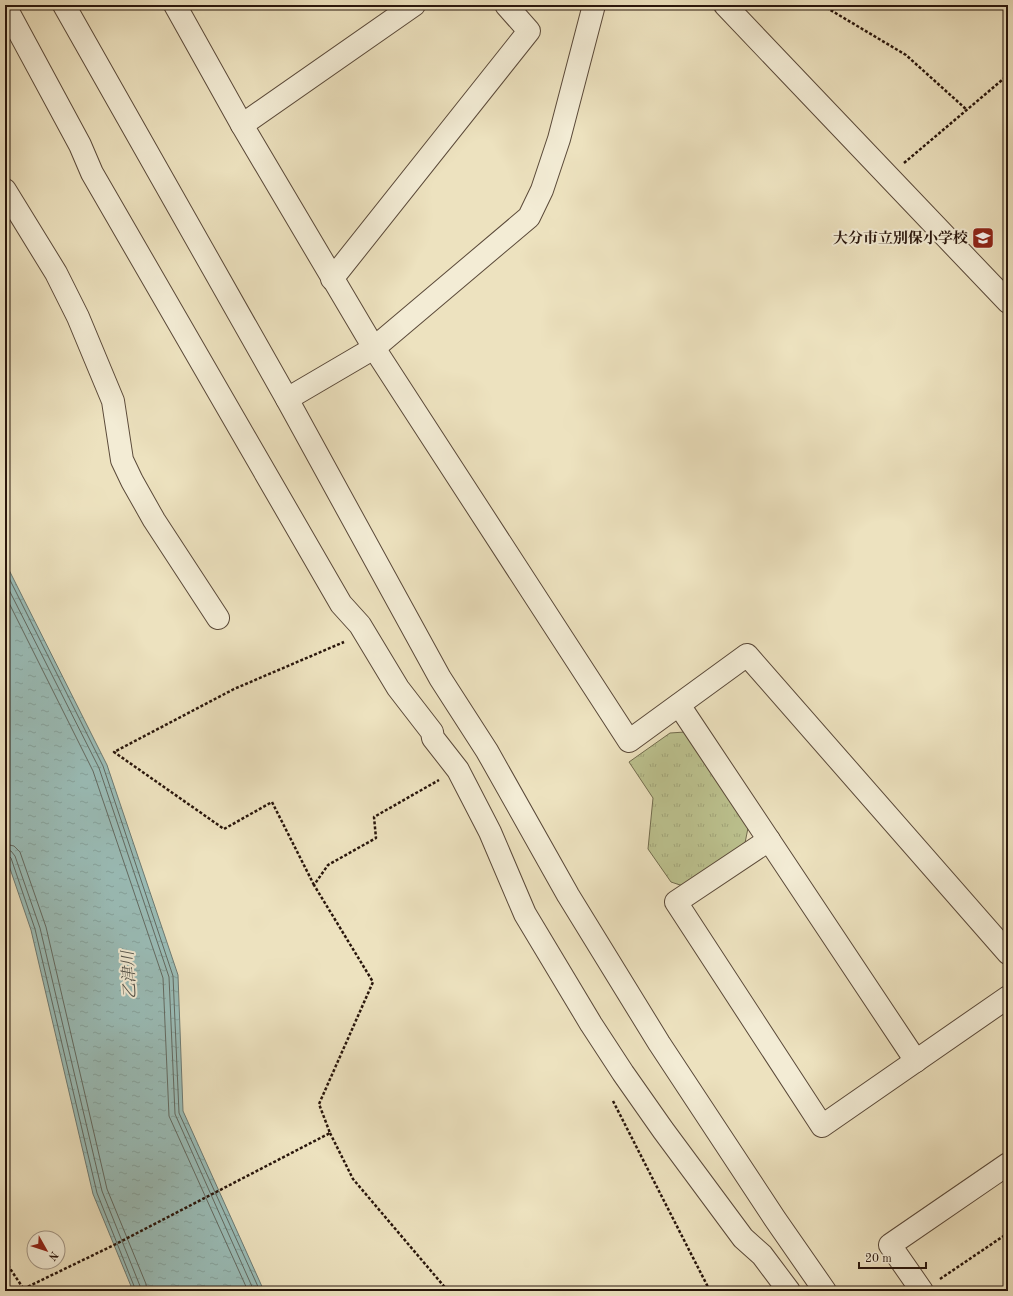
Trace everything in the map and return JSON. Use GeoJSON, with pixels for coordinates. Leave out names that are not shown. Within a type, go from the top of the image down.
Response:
{"type":"FeatureCollection","features":[{"type":"Feature","properties":{"kind":"street"},"geometry":{"type":"LineString","coordinates":[[64,5],[287,399],[440,678],[487,751],[568,895],[659,1043],[775,1219],[826,1291]]}},
{"type":"Feature","properties":{"kind":"street"},"geometry":{"type":"LineString","coordinates":[[242,125],[414,5]]}},
{"type":"Feature","properties":{"kind":"street"},"geometry":{"type":"LineString","coordinates":[[332,279],[528,31],[506,5]]}},
{"type":"Feature","properties":{"kind":"street"},"geometry":{"type":"LineString","coordinates":[[287,399],[374,348],[529,217],[542,190],[559,139],[594,5]]}},
{"type":"Feature","properties":{"kind":"street"},"geometry":{"type":"LineString","coordinates":[[725,5],[1008,302]]}},
{"type":"Feature","properties":{"kind":"street"},"geometry":{"type":"LineString","coordinates":[[5,6],[80,145],[95,180],[341,604],[360,625],[398,688],[432,732],[433,738],[458,770],[490,832],[525,914],[591,1024],[654,1117],[743,1238],[762,1255],[789,1291]]}},
{"type":"Feature","properties":{"kind":"street"},"geometry":{"type":"LineString","coordinates":[[181,7],[242,125],[374,348],[628,741],[747,655],[1008,953]]}},
{"type":"Feature","properties":{"kind":"street"},"geometry":{"type":"LineString","coordinates":[[5,190],[56,273],[78,317],[112,401],[122,460],[132,481],[154,520],[218,618]]}},
{"type":"Feature","properties":{"kind":"street"},"geometry":{"type":"LineString","coordinates":[[679,705],[916,1061]]}},
{"type":"Feature","properties":{"kind":"street"},"geometry":{"type":"LineString","coordinates":[[769,840],[676,902],[822,1126],[1008,997]]}},
{"type":"Feature","properties":{"kind":"street"},"geometry":{"type":"LineString","coordinates":[[922,1291],[890,1245],[1008,1164]]}},
{"type":"Feature","properties":{"kind":"path"},"geometry":{"type":"LineString","coordinates":[[822,5],[906,55],[967,110]]}},
{"type":"Feature","properties":{"kind":"path"},"geometry":{"type":"LineString","coordinates":[[889,176],[1008,75]]}},
{"type":"Feature","properties":{"kind":"path"},"geometry":{"type":"LineString","coordinates":[[365,634],[234,689],[114,752],[224,829],[272,802],[314,885],[373,982],[319,1104],[330,1134],[353,1179],[448,1291]]}},
{"type":"Feature","properties":{"kind":"path"},"geometry":{"type":"LineString","coordinates":[[314,885],[328,865],[376,838],[374,817],[458,770]]}},
{"type":"Feature","properties":{"kind":"path"},"geometry":{"type":"LineString","coordinates":[[610,1094],[710,1291]]}},
{"type":"Feature","properties":{"kind":"path"},"geometry":{"type":"LineString","coordinates":[[19,1291],[24,1290],[114,1246],[330,1134]]}},
{"type":"Feature","properties":{"kind":"path"},"geometry":{"type":"LineString","coordinates":[[922,1291],[1008,1233]]}},
{"type":"Feature","properties":{"kind":"path"},"geometry":{"type":"LineString","coordinates":[[5,1261],[24,1290]]}},
{"type":"Feature","properties":{"kind":"green space"},"geometry":{"type":"Polygon","coordinates":[[[685,732],[748,828],[745,843],[683,886],[671,882],[648,849],[653,798],[629,762],[670,733],[685,732]]]}},
{"type":"Feature","properties":{"kind":"water","name":"乙津川"},"geometry":{"type":"Polygon","coordinates":[[[5,562],[107,765],[178,975],[183,1111],[264,1291],[133,1291],[93,1194],[31,930],[5,854],[5,562]]]}},
{"type":"Feature","properties":{"kind":"place","name":"大分市立別保小学校"},"geometry":{"type":"Point","coordinates":[983,238]}}]}
